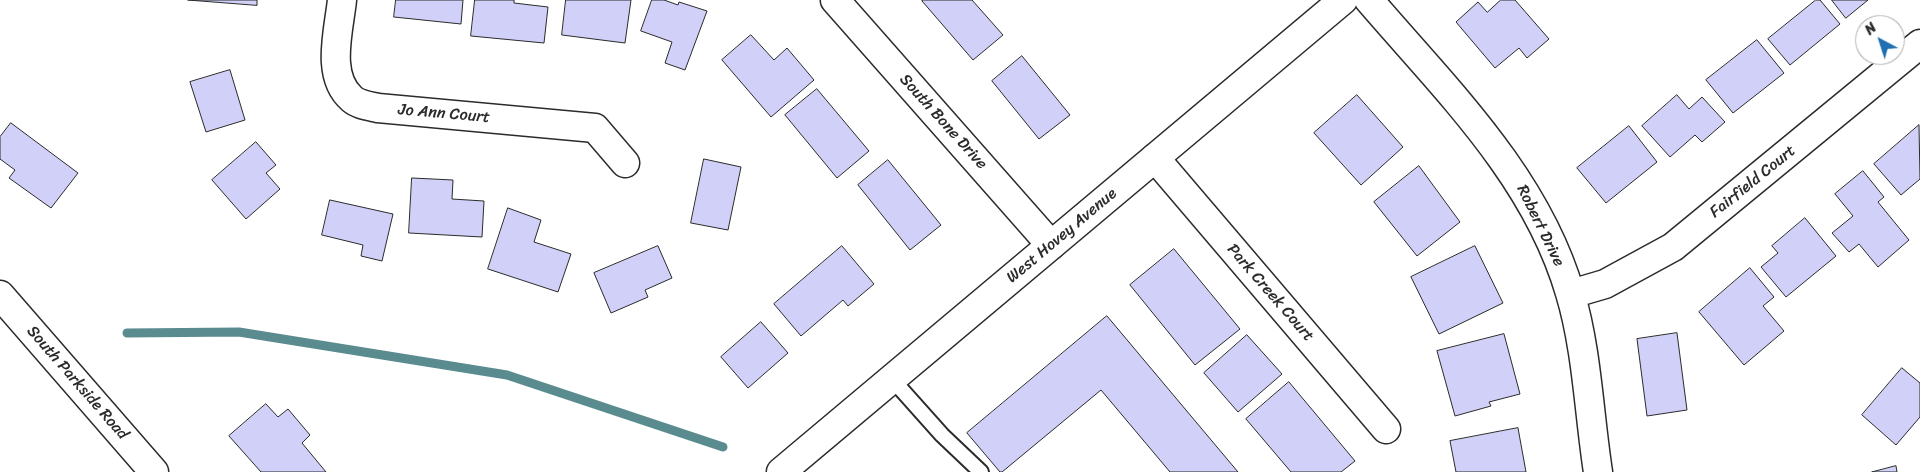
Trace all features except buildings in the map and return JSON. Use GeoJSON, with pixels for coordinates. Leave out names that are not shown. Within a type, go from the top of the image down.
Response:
{"type":"FeatureCollection","features":[{"type":"Feature","properties":{"kind":"street","name":"Jo Ann Court"},"geometry":{"type":"LineString","coordinates":[[342,0],[336,65],[342,87],[352,99],[378,108],[595,128],[625,163]]}},
{"type":"Feature","properties":{"kind":"street","name":"South Bone Drive"},"geometry":{"type":"LineString","coordinates":[[835,0],[1051,245]]}},
{"type":"Feature","properties":{"kind":"street","name":"West Hovey Avenue"},"geometry":{"type":"LineString","coordinates":[[781,472],[1343,0]]}},
{"type":"Feature","properties":{"kind":"street","name":"Robert Drive"},"geometry":{"type":"LineString","coordinates":[[1369,0],[1512,170],[1533,204],[1554,247],[1571,294],[1584,369],[1598,472]]}},
{"type":"Feature","properties":{"kind":"street","name":"Fairfield Court"},"geometry":{"type":"LineString","coordinates":[[1571,294],[1605,284],[1673,247],[1920,44]]}},
{"type":"Feature","properties":{"kind":"street","name":"Park Creek Court"},"geometry":{"type":"LineString","coordinates":[[1155,158],[1386,429]]}},
{"type":"Feature","properties":{"kind":"street","name":"South Parkside Road"},"geometry":{"type":"LineString","coordinates":[[0,295],[154,472]]}},
{"type":"Feature","properties":{"kind":"lane"},"geometry":{"type":"LineString","coordinates":[[892,379],[942,435],[980,472]]}},
{"type":"Feature","properties":{"kind":"waterway"},"geometry":{"type":"LineString","coordinates":[[127,333],[239,332],[507,375],[723,447]]}}]}
